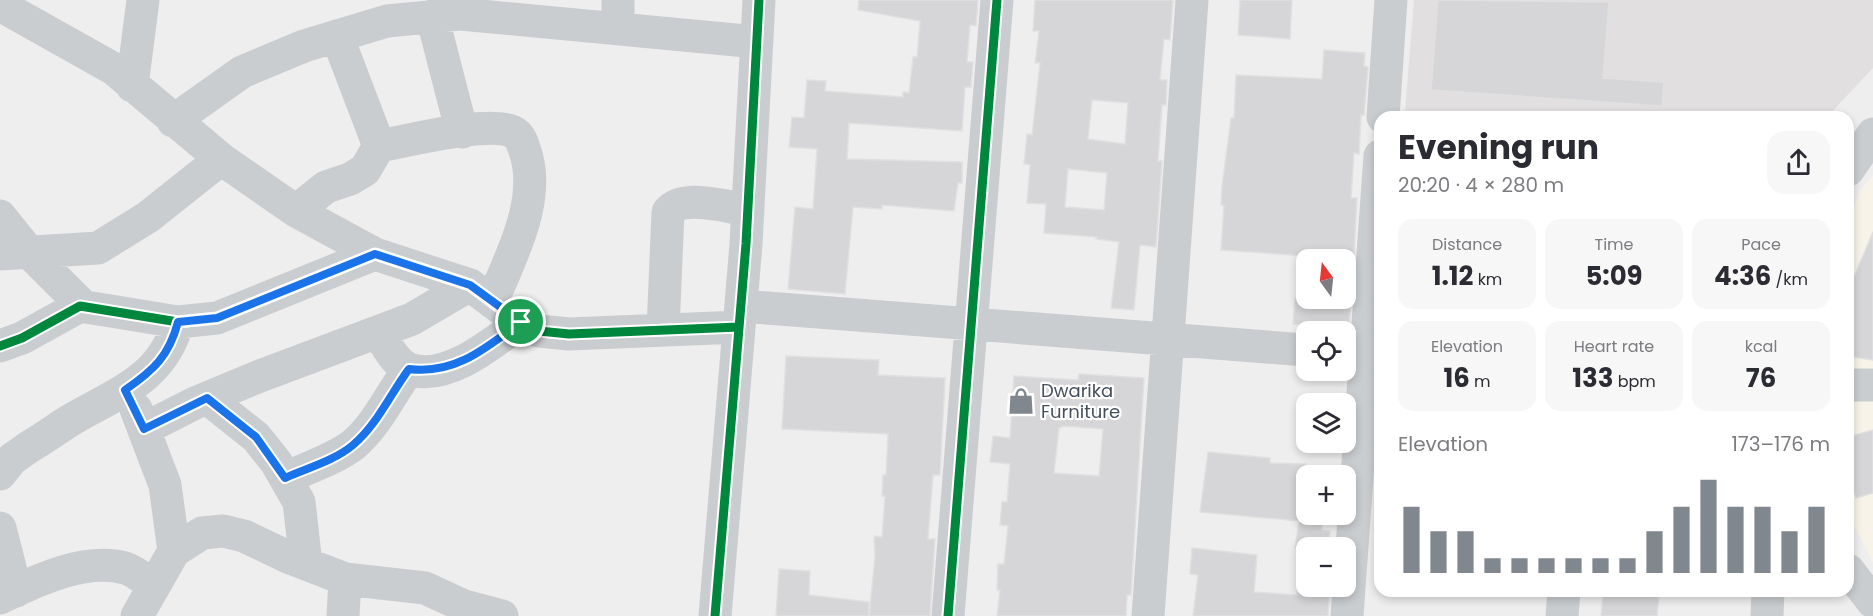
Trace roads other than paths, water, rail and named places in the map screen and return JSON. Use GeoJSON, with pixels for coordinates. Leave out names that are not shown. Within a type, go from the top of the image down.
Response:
{"type":"FeatureCollection","features":[{"type":"Feature","properties":{"kind":"street"},"geometry":{"type":"LineString","coordinates":[[132,86],[143,0]]}},
{"type":"Feature","properties":{"kind":"street"},"geometry":{"type":"LineString","coordinates":[[715,616],[748,210],[759,0]]}},
{"type":"Feature","properties":{"kind":"street"},"geometry":{"type":"LineString","coordinates":[[948,616],[997,0]]}},
{"type":"Feature","properties":{"kind":"street"},"geometry":{"type":"LineString","coordinates":[[1148,616],[1192,0]]}},
{"type":"Feature","properties":{"kind":"street"},"geometry":{"type":"LineString","coordinates":[[1383,111],[1391,0]]}},
{"type":"Feature","properties":{"kind":"street"},"geometry":{"type":"LineString","coordinates":[[0,5],[114,69],[173,121],[221,159],[296,211],[375,254],[481,294],[521,322],[539,331],[569,334],[663,330],[740,317],[972,324],[1296,349]]}},
{"type":"Feature","properties":{"kind":"street"},"geometry":{"type":"LineString","coordinates":[[173,121],[242,72],[304,46],[387,21],[460,14],[485,9],[618,15],[757,42]]}},
{"type":"Feature","properties":{"kind":"street"},"geometry":{"type":"LineString","coordinates":[[432,16],[462,132]]}},
{"type":"Feature","properties":{"kind":"street"},"geometry":{"type":"LineString","coordinates":[[337,36],[379,146]]}},
{"type":"Feature","properties":{"kind":"street"},"geometry":{"type":"LineString","coordinates":[[144,429],[207,398],[481,294],[514,249],[530,195],[527,156],[522,140],[512,131],[491,129],[379,146]]}},
{"type":"Feature","properties":{"kind":"street"},"geometry":{"type":"LineString","coordinates":[[1854,161],[1873,134]]}},
{"type":"Feature","properties":{"kind":"street"},"geometry":{"type":"LineString","coordinates":[[296,211],[326,187],[350,179],[365,170],[379,146]]}},
{"type":"Feature","properties":{"kind":"street"},"geometry":{"type":"LineString","coordinates":[[14,253],[98,249],[148,218],[221,159]]}},
{"type":"Feature","properties":{"kind":"street"},"geometry":{"type":"LineString","coordinates":[[663,330],[668,212],[672,206],[686,202],[748,210]]}},
{"type":"Feature","properties":{"kind":"street"},"geometry":{"type":"LineString","coordinates":[[0,216],[14,253],[84,307]]}},
{"type":"Feature","properties":{"kind":"street"},"geometry":{"type":"LineString","coordinates":[[1347,616],[1374,230]]}},
{"type":"Feature","properties":{"kind":"street"},"geometry":{"type":"LineString","coordinates":[[0,346],[22,338],[80,306],[178,322],[217,318],[375,254]]}},
{"type":"Feature","properties":{"kind":"street"},"geometry":{"type":"LineString","coordinates":[[0,474],[12,459],[29,447],[142,378],[163,358],[172,344],[178,322]]}},
{"type":"Feature","properties":{"kind":"street"},"geometry":{"type":"LineString","coordinates":[[379,334],[394,357],[409,369],[427,371],[474,357],[521,322]]}},
{"type":"Feature","properties":{"kind":"street"},"geometry":{"type":"LineString","coordinates":[[285,478],[332,458],[352,445],[366,431],[409,369]]}},
{"type":"Feature","properties":{"kind":"street"},"geometry":{"type":"LineString","coordinates":[[1854,385],[1873,385]]}},
{"type":"Feature","properties":{"kind":"street"},"geometry":{"type":"LineString","coordinates":[[125,390],[144,429],[165,485],[174,551]]}},
{"type":"Feature","properties":{"kind":"street"},"geometry":{"type":"LineString","coordinates":[[207,398],[256,437],[285,478],[299,502],[306,564]]}},
{"type":"Feature","properties":{"kind":"street"},"geometry":{"type":"LineString","coordinates":[[0,528],[8,595],[59,573],[99,566],[126,568],[153,585]]}},
{"type":"Feature","properties":{"kind":"street"},"geometry":{"type":"LineString","coordinates":[[137,616],[174,551],[202,533],[223,531],[244,536],[345,579],[425,588],[464,606],[502,616]]}},
{"type":"Feature","properties":{"kind":"street"},"geometry":{"type":"LineString","coordinates":[[1854,578],[1873,602]]}},
{"type":"Feature","properties":{"kind":"street"},"geometry":{"type":"LineString","coordinates":[[344,616],[345,579]]}},
{"type":"Feature","properties":{"kind":"street"},"geometry":{"type":"LineString","coordinates":[[1562,616],[1564,597]]}},
{"type":"Feature","properties":{"kind":"street"},"geometry":{"type":"LineString","coordinates":[[1767,616],[1768,597]]}},
{"type":"Feature","properties":{"kind":"place","name":"Dwarika Furniture"},"geometry":{"type":"Point","coordinates":[1021,401]}}]}
